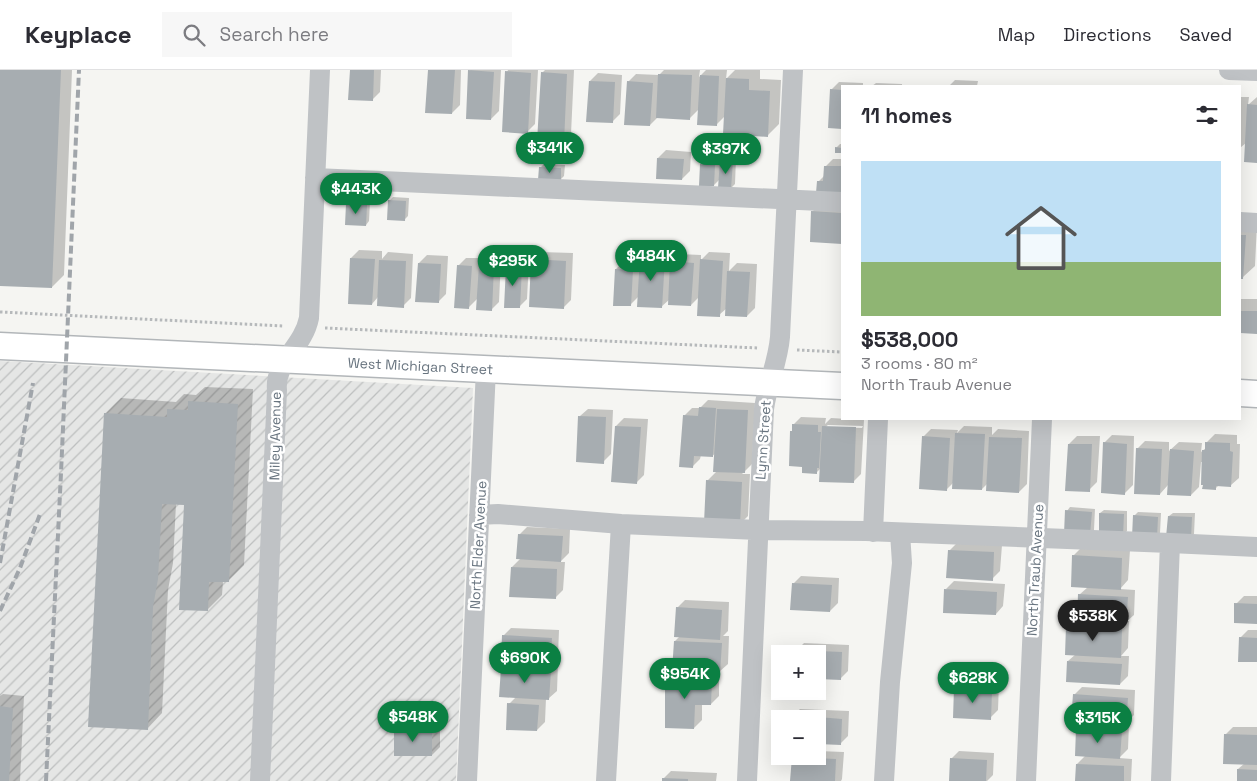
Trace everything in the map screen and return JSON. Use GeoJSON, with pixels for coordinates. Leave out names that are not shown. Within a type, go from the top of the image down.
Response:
{"type":"FeatureCollection","features":[{"type":"Feature","properties":{"kind":"main road","name":"West Michigan Street"},"geometry":{"type":"LineString","coordinates":[[0,346],[841,386]]}},
{"type":"Feature","properties":{"kind":"main road"},"geometry":{"type":"LineString","coordinates":[[1241,393],[1257,394]]}},
{"type":"Feature","properties":{"kind":"street","name":"Miley Avenue"},"geometry":{"type":"LineString","coordinates":[[260,781],[274,486],[276,381],[286,360],[302,338],[309,318],[320,70]]}},
{"type":"Feature","properties":{"kind":"street","name":"Lynn Street"},"geometry":{"type":"LineString","coordinates":[[747,781],[764,410],[766,392],[780,343],[792,70]]}},
{"type":"Feature","properties":{"kind":"street"},"geometry":{"type":"LineString","coordinates":[[1229,70],[1257,71]]}},
{"type":"Feature","properties":{"kind":"street"},"geometry":{"type":"LineString","coordinates":[[315,178],[841,202]]}},
{"type":"Feature","properties":{"kind":"street"},"geometry":{"type":"LineString","coordinates":[[1241,222],[1257,223]]}},
{"type":"Feature","properties":{"kind":"street","name":"North Elder Avenue"},"geometry":{"type":"LineString","coordinates":[[466,781],[486,369]]}},
{"type":"Feature","properties":{"kind":"street"},"geometry":{"type":"LineString","coordinates":[[873,532],[878,420]]}},
{"type":"Feature","properties":{"kind":"street","name":"North Traub Avenue"},"geometry":{"type":"LineString","coordinates":[[1026,781],[1042,420]]}},
{"type":"Feature","properties":{"kind":"street"},"geometry":{"type":"LineString","coordinates":[[479,515],[498,514],[621,524],[758,530],[873,532],[1257,547]]}},
{"type":"Feature","properties":{"kind":"street"},"geometry":{"type":"LineString","coordinates":[[606,781],[621,524]]}},
{"type":"Feature","properties":{"kind":"street"},"geometry":{"type":"LineString","coordinates":[[884,781],[890,682],[902,563],[900,533]]}},
{"type":"Feature","properties":{"kind":"street"},"geometry":{"type":"LineString","coordinates":[[1160,781],[1170,543]]}},
{"type":"Feature","properties":{"kind":"path"},"geometry":{"type":"LineString","coordinates":[[0,312],[283,326]]}},
{"type":"Feature","properties":{"kind":"path"},"geometry":{"type":"LineString","coordinates":[[327,328],[758,348]]}},
{"type":"Feature","properties":{"kind":"path"},"geometry":{"type":"LineString","coordinates":[[800,350],[841,352]]}},
{"type":"Feature","properties":{"kind":"shaded area"},"geometry":{"type":"Polygon","coordinates":[[[0,361],[473,388],[456,781],[0,781],[0,361]]]}},
{"type":"Feature","properties":{"kind":"building"},"geometry":{"type":"Polygon","coordinates":[[[0,70],[61,70],[52,288],[0,286],[0,70]]]}},
{"type":"Feature","properties":{"kind":"building"},"geometry":{"type":"Polygon","coordinates":[[[350,70],[374,70],[373,101],[348,100],[350,70]]]}},
{"type":"Feature","properties":{"kind":"building"},"geometry":{"type":"Polygon","coordinates":[[[428,70],[455,70],[452,114],[425,113],[428,70]]]}},
{"type":"Feature","properties":{"kind":"building"},"geometry":{"type":"Polygon","coordinates":[[[468,70],[494,72],[491,120],[466,119],[468,70]]]}},
{"type":"Feature","properties":{"kind":"building"},"geometry":{"type":"Polygon","coordinates":[[[505,71],[531,73],[528,134],[502,132],[505,71]]]}},
{"type":"Feature","properties":{"kind":"building"},"geometry":{"type":"Polygon","coordinates":[[[541,72],[567,74],[564,143],[537,142],[541,72]]]}},
{"type":"Feature","properties":{"kind":"building"},"geometry":{"type":"Polygon","coordinates":[[[658,74],[692,75],[690,120],[656,118],[658,74]]]}},
{"type":"Feature","properties":{"kind":"building"},"geometry":{"type":"Polygon","coordinates":[[[700,75],[719,76],[717,126],[697,125],[700,75]]]}},
{"type":"Feature","properties":{"kind":"building"},"geometry":{"type":"Polygon","coordinates":[[[726,78],[749,79],[749,90],[770,91],[768,137],[723,134],[726,78]]]}},
{"type":"Feature","properties":{"kind":"building"},"geometry":{"type":"Polygon","coordinates":[[[589,81],[615,82],[613,123],[586,122],[589,81]]]}},
{"type":"Feature","properties":{"kind":"building"},"geometry":{"type":"Polygon","coordinates":[[[627,81],[653,83],[650,126],[624,125],[627,81]]]}},
{"type":"Feature","properties":{"kind":"building"},"geometry":{"type":"Polygon","coordinates":[[[830,89],[841,90],[841,129],[828,128],[830,89]]]}},
{"type":"Feature","properties":{"kind":"building"},"geometry":{"type":"Polygon","coordinates":[[[1247,104],[1257,105],[1257,163],[1244,162],[1247,104]]]}},
{"type":"Feature","properties":{"kind":"building"},"geometry":{"type":"Polygon","coordinates":[[[835,147],[841,148],[841,153],[835,153],[835,147]]]}},
{"type":"Feature","properties":{"kind":"building"},"geometry":{"type":"Polygon","coordinates":[[[657,158],[684,159],[682,180],[656,179],[657,158]]]}},
{"type":"Feature","properties":{"kind":"building"},"geometry":{"type":"Polygon","coordinates":[[[720,160],[733,161],[731,189],[718,188],[720,160]]]}},
{"type":"Feature","properties":{"kind":"building"},"geometry":{"type":"Polygon","coordinates":[[[700,164],[715,165],[714,186],[699,186],[700,164]]]}},
{"type":"Feature","properties":{"kind":"building"},"geometry":{"type":"Polygon","coordinates":[[[824,166],[841,166],[841,194],[816,193],[817,181],[823,181],[824,166]]]}},
{"type":"Feature","properties":{"kind":"building"},"geometry":{"type":"Polygon","coordinates":[[[539,167],[561,168],[561,181],[538,180],[539,167]]]}},
{"type":"Feature","properties":{"kind":"building"},"geometry":{"type":"Polygon","coordinates":[[[388,200],[406,201],[405,221],[387,220],[388,200]]]}},
{"type":"Feature","properties":{"kind":"building"},"geometry":{"type":"Polygon","coordinates":[[[346,204],[367,205],[366,226],[345,225],[346,204]]]}},
{"type":"Feature","properties":{"kind":"building"},"geometry":{"type":"Polygon","coordinates":[[[811,211],[841,213],[841,244],[810,242],[811,211]]]}},
{"type":"Feature","properties":{"kind":"building"},"geometry":{"type":"Polygon","coordinates":[[[1241,235],[1246,235],[1243,279],[1241,279],[1241,235]]]}},
{"type":"Feature","properties":{"kind":"building"},"geometry":{"type":"Polygon","coordinates":[[[640,257],[665,258],[662,308],[637,307],[640,257]]]}},
{"type":"Feature","properties":{"kind":"building"},"geometry":{"type":"Polygon","coordinates":[[[350,258],[375,259],[372,305],[348,304],[350,258]]]}},
{"type":"Feature","properties":{"kind":"building"},"geometry":{"type":"Polygon","coordinates":[[[531,259],[566,261],[564,309],[529,307],[531,259]]]}},
{"type":"Feature","properties":{"kind":"building"},"geometry":{"type":"Polygon","coordinates":[[[700,259],[723,261],[720,317],[697,316],[700,259]]]}},
{"type":"Feature","properties":{"kind":"building"},"geometry":{"type":"Polygon","coordinates":[[[379,260],[406,261],[404,308],[377,306],[379,260]]]}},
{"type":"Feature","properties":{"kind":"building"},"geometry":{"type":"Polygon","coordinates":[[[670,261],[694,263],[691,306],[668,305],[670,261]]]}},
{"type":"Feature","properties":{"kind":"building"},"geometry":{"type":"Polygon","coordinates":[[[418,263],[441,264],[439,303],[415,302],[418,263]]]}},
{"type":"Feature","properties":{"kind":"building"},"geometry":{"type":"Polygon","coordinates":[[[457,265],[472,266],[469,309],[454,308],[457,265]]]}},
{"type":"Feature","properties":{"kind":"building"},"geometry":{"type":"Polygon","coordinates":[[[479,265],[494,266],[492,311],[476,310],[479,265]]]}},
{"type":"Feature","properties":{"kind":"building"},"geometry":{"type":"Polygon","coordinates":[[[506,266],[522,267],[520,308],[504,308],[506,266]]]}},
{"type":"Feature","properties":{"kind":"building"},"geometry":{"type":"Polygon","coordinates":[[[615,269],[633,270],[631,306],[613,306],[615,269]]]}},
{"type":"Feature","properties":{"kind":"building"},"geometry":{"type":"Polygon","coordinates":[[[727,271],[750,272],[747,317],[725,316],[727,271]]]}},
{"type":"Feature","properties":{"kind":"building"},"geometry":{"type":"Polygon","coordinates":[[[1241,311],[1257,311],[1257,334],[1241,333],[1241,311]]]}},
{"type":"Feature","properties":{"kind":"building"},"geometry":{"type":"Polygon","coordinates":[[[188,401],[238,404],[229,582],[209,582],[208,611],[179,610],[184,505],[162,504],[158,579],[153,607],[148,730],[88,727],[104,413],[167,417],[167,409],[188,410],[188,401]]]}},
{"type":"Feature","properties":{"kind":"building"},"geometry":{"type":"Polygon","coordinates":[[[699,407],[716,408],[713,457],[694,456],[693,468],[679,467],[683,415],[698,416],[699,407]]]}},
{"type":"Feature","properties":{"kind":"building"},"geometry":{"type":"Polygon","coordinates":[[[717,409],[748,410],[745,473],[713,472],[717,409]]]}},
{"type":"Feature","properties":{"kind":"building"},"geometry":{"type":"Polygon","coordinates":[[[578,416],[606,417],[604,464],[576,462],[578,416]]]}},
{"type":"Feature","properties":{"kind":"building"},"geometry":{"type":"Polygon","coordinates":[[[792,424],[818,425],[818,432],[821,432],[817,474],[802,473],[802,467],[789,466],[792,424]]]}},
{"type":"Feature","properties":{"kind":"building"},"geometry":{"type":"Polygon","coordinates":[[[615,426],[641,427],[637,484],[611,482],[615,426]]]}},
{"type":"Feature","properties":{"kind":"building"},"geometry":{"type":"Polygon","coordinates":[[[822,426],[856,427],[854,483],[819,482],[822,426]]]}},
{"type":"Feature","properties":{"kind":"building"},"geometry":{"type":"Polygon","coordinates":[[[955,433],[985,434],[982,490],[952,489],[955,433]]]}},
{"type":"Feature","properties":{"kind":"building"},"geometry":{"type":"Polygon","coordinates":[[[922,436],[950,438],[947,491],[919,489],[922,436]]]}},
{"type":"Feature","properties":{"kind":"building"},"geometry":{"type":"Polygon","coordinates":[[[989,437],[1022,438],[1019,493],[986,491],[989,437]]]}},
{"type":"Feature","properties":{"kind":"building"},"geometry":{"type":"Polygon","coordinates":[[[1103,442],[1127,444],[1125,495],[1101,493],[1103,442]]]}},
{"type":"Feature","properties":{"kind":"building"},"geometry":{"type":"Polygon","coordinates":[[[1205,442],[1230,443],[1230,451],[1233,452],[1231,487],[1216,486],[1216,490],[1202,489],[1202,450],[1205,450],[1205,442]]]}},
{"type":"Feature","properties":{"kind":"building"},"geometry":{"type":"Polygon","coordinates":[[[1068,444],[1092,444],[1090,492],[1065,491],[1068,444]]]}},
{"type":"Feature","properties":{"kind":"building"},"geometry":{"type":"Polygon","coordinates":[[[1136,448],[1162,449],[1160,495],[1134,494],[1136,448]]]}},
{"type":"Feature","properties":{"kind":"building"},"geometry":{"type":"Polygon","coordinates":[[[1170,449],[1194,451],[1191,496],[1167,495],[1170,449]]]}},
{"type":"Feature","properties":{"kind":"building"},"geometry":{"type":"Polygon","coordinates":[[[706,480],[742,482],[740,525],[704,523],[706,480]]]}},
{"type":"Feature","properties":{"kind":"building"},"geometry":{"type":"Polygon","coordinates":[[[1065,510],[1092,512],[1090,535],[1064,534],[1065,510]]]}},
{"type":"Feature","properties":{"kind":"building"},"geometry":{"type":"Polygon","coordinates":[[[1099,513],[1124,514],[1123,536],[1099,535],[1099,513]]]}},
{"type":"Feature","properties":{"kind":"building"},"geometry":{"type":"Polygon","coordinates":[[[1133,515],[1158,517],[1157,538],[1132,537],[1133,515]]]}},
{"type":"Feature","properties":{"kind":"building"},"geometry":{"type":"Polygon","coordinates":[[[1168,516],[1192,517],[1191,539],[1166,537],[1168,516]]]}},
{"type":"Feature","properties":{"kind":"building"},"geometry":{"type":"Polygon","coordinates":[[[518,534],[563,536],[561,562],[516,559],[518,534]]]}},
{"type":"Feature","properties":{"kind":"building"},"geometry":{"type":"Polygon","coordinates":[[[948,550],[994,552],[993,581],[946,578],[948,550]]]}},
{"type":"Feature","properties":{"kind":"building"},"geometry":{"type":"Polygon","coordinates":[[[1072,555],[1122,558],[1121,590],[1071,587],[1072,555]]]}},
{"type":"Feature","properties":{"kind":"building"},"geometry":{"type":"Polygon","coordinates":[[[511,567],[557,569],[556,599],[509,597],[511,567]]]}},
{"type":"Feature","properties":{"kind":"building"},"geometry":{"type":"Polygon","coordinates":[[[792,583],[832,585],[830,612],[790,610],[792,583]]]}},
{"type":"Feature","properties":{"kind":"building"},"geometry":{"type":"Polygon","coordinates":[[[944,589],[997,592],[996,615],[943,613],[944,589]]]}},
{"type":"Feature","properties":{"kind":"building"},"geometry":{"type":"Polygon","coordinates":[[[1078,594],[1128,597],[1126,624],[1077,621],[1078,594]]]}},
{"type":"Feature","properties":{"kind":"building"},"geometry":{"type":"Polygon","coordinates":[[[1234,603],[1257,604],[1257,624],[1234,623],[1234,603]]]}},
{"type":"Feature","properties":{"kind":"building"},"geometry":{"type":"Polygon","coordinates":[[[676,607],[722,610],[720,640],[674,637],[676,607]]]}},
{"type":"Feature","properties":{"kind":"building"},"geometry":{"type":"Polygon","coordinates":[[[1066,626],[1122,629],[1121,658],[1065,655],[1066,626]]]}},
{"type":"Feature","properties":{"kind":"building"},"geometry":{"type":"Polygon","coordinates":[[[502,635],[552,638],[550,665],[501,662],[502,635]]]}},
{"type":"Feature","properties":{"kind":"building"},"geometry":{"type":"Polygon","coordinates":[[[1239,637],[1257,638],[1257,662],[1238,662],[1239,637]]]}},
{"type":"Feature","properties":{"kind":"building"},"geometry":{"type":"Polygon","coordinates":[[[674,641],[722,643],[720,673],[672,671],[674,641]]]}},
{"type":"Feature","properties":{"kind":"building"},"geometry":{"type":"Polygon","coordinates":[[[826,651],[842,652],[841,680],[826,679],[826,651]]]}},
{"type":"Feature","properties":{"kind":"building"},"geometry":{"type":"Polygon","coordinates":[[[1067,661],[1122,664],[1120,685],[1066,682],[1067,661]]]}},
{"type":"Feature","properties":{"kind":"building"},"geometry":{"type":"Polygon","coordinates":[[[501,668],[551,671],[549,700],[499,697],[501,668]]]}},
{"type":"Feature","properties":{"kind":"building"},"geometry":{"type":"Polygon","coordinates":[[[665,677],[712,679],[711,705],[695,705],[694,729],[665,728],[665,677]]]}},
{"type":"Feature","properties":{"kind":"building"},"geometry":{"type":"Polygon","coordinates":[[[954,688],[992,690],[991,720],[953,718],[954,688]]]}},
{"type":"Feature","properties":{"kind":"building"},"geometry":{"type":"Polygon","coordinates":[[[1073,694],[1128,698],[1126,725],[1071,721],[1073,694]]]}},
{"type":"Feature","properties":{"kind":"building"},"geometry":{"type":"Polygon","coordinates":[[[507,703],[539,705],[537,731],[506,730],[507,703]]]}},
{"type":"Feature","properties":{"kind":"building"},"geometry":{"type":"Polygon","coordinates":[[[0,706],[13,708],[9,781],[0,781],[0,706]]]}},
{"type":"Feature","properties":{"kind":"building"},"geometry":{"type":"Polygon","coordinates":[[[826,718],[842,719],[841,745],[826,744],[826,718]]]}},
{"type":"Feature","properties":{"kind":"building"},"geometry":{"type":"Polygon","coordinates":[[[1076,729],[1122,731],[1120,759],[1075,756],[1076,729]]]}},
{"type":"Feature","properties":{"kind":"building"},"geometry":{"type":"Polygon","coordinates":[[[394,730],[432,730],[432,756],[394,756],[394,730]]]}},
{"type":"Feature","properties":{"kind":"building"},"geometry":{"type":"Polygon","coordinates":[[[1224,734],[1257,735],[1257,765],[1223,764],[1224,734]]]}},
{"type":"Feature","properties":{"kind":"building"},"geometry":{"type":"Polygon","coordinates":[[[950,758],[987,760],[986,781],[949,781],[950,758]]]}},
{"type":"Feature","properties":{"kind":"building"},"geometry":{"type":"Polygon","coordinates":[[[826,759],[836,759],[835,781],[790,781],[791,765],[826,765],[826,759]]]}},
{"type":"Feature","properties":{"kind":"building"},"geometry":{"type":"Polygon","coordinates":[[[1076,764],[1124,766],[1124,781],[1075,781],[1076,764]]]}},
{"type":"Feature","properties":{"kind":"building"},"geometry":{"type":"Polygon","coordinates":[[[1237,769],[1257,770],[1257,781],[1237,781],[1237,769]]]}},
{"type":"Feature","properties":{"kind":"building"},"geometry":{"type":"Polygon","coordinates":[[[662,778],[688,779],[688,781],[662,781],[662,778]]]}},
{"type":"Feature","properties":{"kind":"railway"},"geometry":{"type":"LineString","coordinates":[[46,781],[79,70]]}},
{"type":"Feature","properties":{"kind":"railway"},"geometry":{"type":"LineString","coordinates":[[0,563],[33,383]]}},
{"type":"Feature","properties":{"kind":"railway"},"geometry":{"type":"LineString","coordinates":[[0,611],[20,568],[40,514]]}}]}
